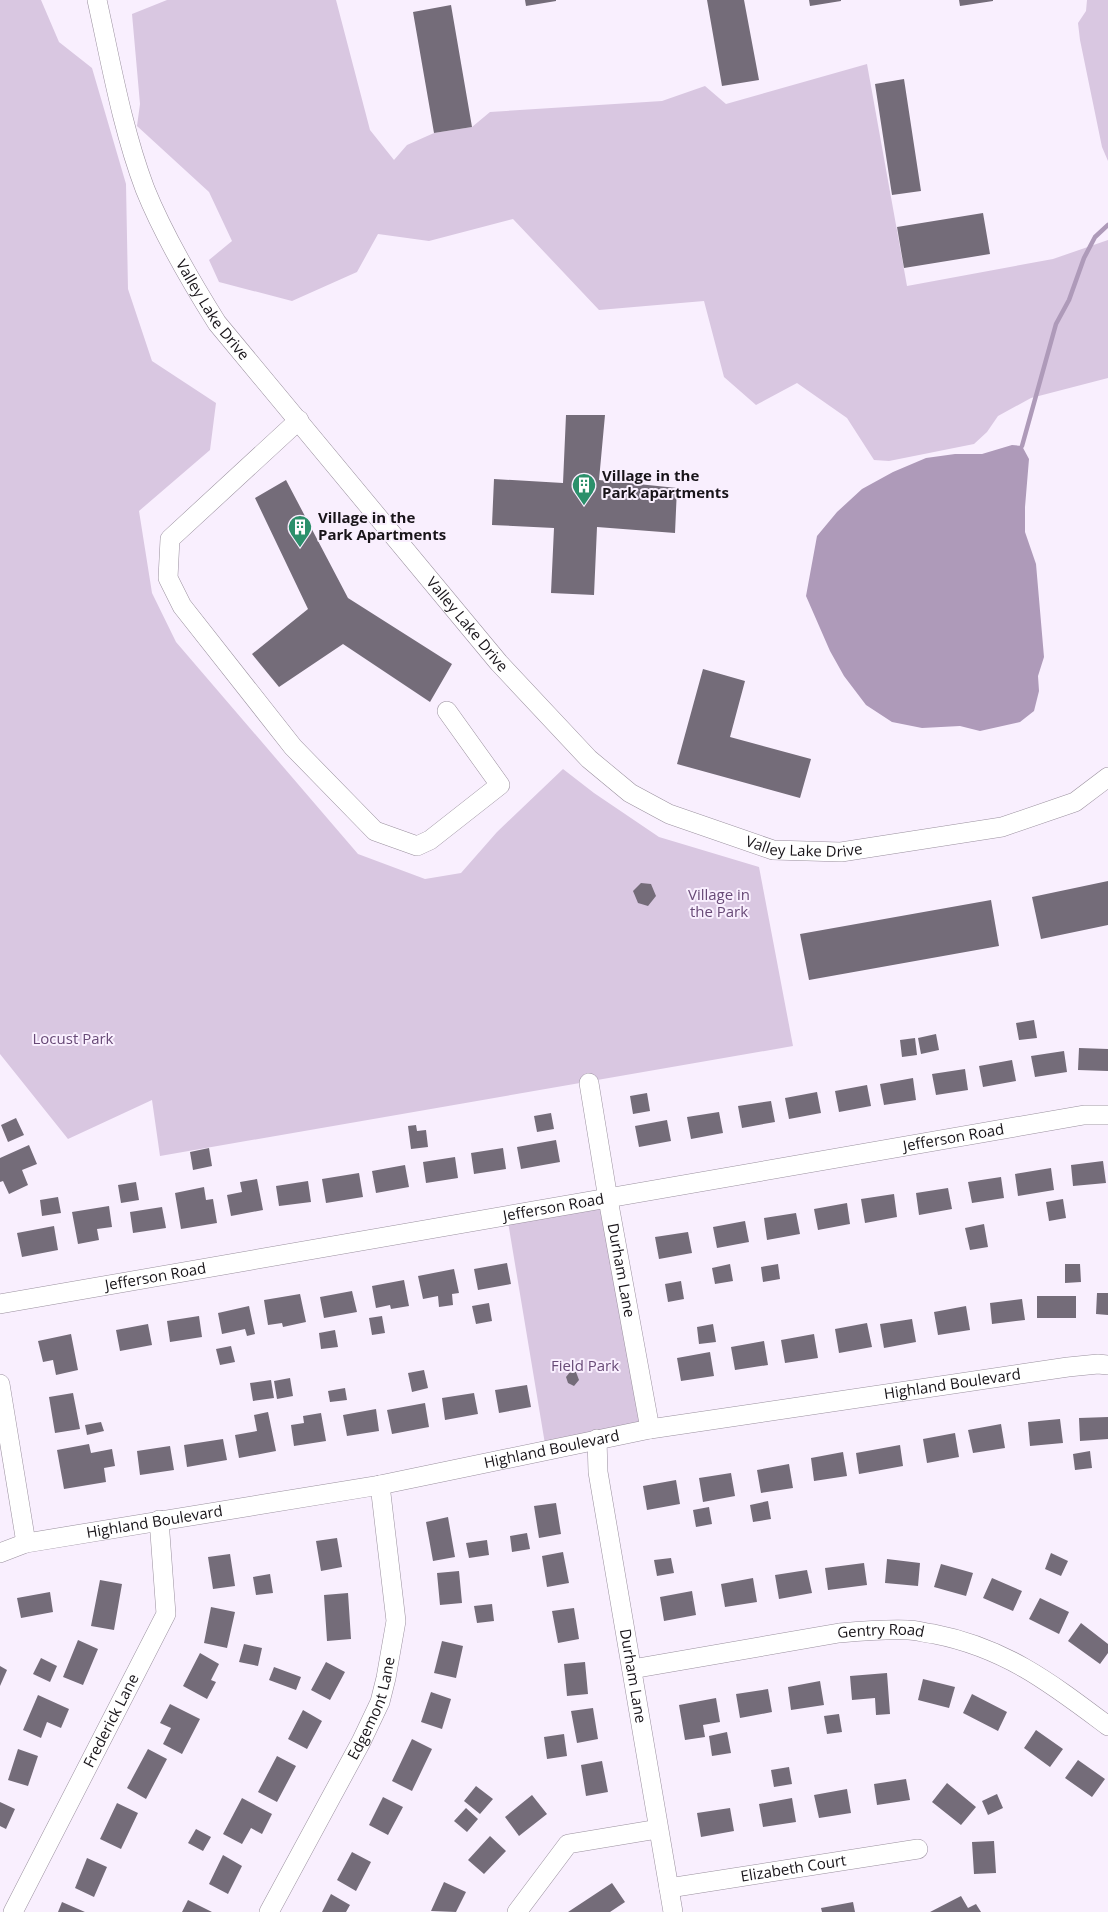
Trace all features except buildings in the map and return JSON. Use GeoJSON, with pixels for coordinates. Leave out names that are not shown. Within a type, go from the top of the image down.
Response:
{"type":"FeatureCollection","features":[{"type":"Feature","properties":{"kind":"street","name":"Valley Lake Drive"},"geometry":{"type":"LineString","coordinates":[[96,0],[127,131],[145,188],[179,263],[216,323],[499,663],[589,759],[630,793],[669,814],[774,850],[841,852],[1002,827],[1075,802],[1108,777]]}},
{"type":"Feature","properties":{"kind":"street"},"geometry":{"type":"LineString","coordinates":[[298,420],[170,539],[168,578],[182,606],[293,747],[375,831],[417,846],[430,840],[500,785],[447,711]]}},
{"type":"Feature","properties":{"kind":"street","name":"Durham Lane"},"geometry":{"type":"LineString","coordinates":[[590,1083],[608,1199],[650,1429]]}},
{"type":"Feature","properties":{"kind":"street","name":"Jefferson Road"},"geometry":{"type":"LineString","coordinates":[[0,1304],[1084,1115],[1108,1115]]}},
{"type":"Feature","properties":{"kind":"street","name":"Highland Boulevard"},"geometry":{"type":"LineString","coordinates":[[0,1553],[26,1543],[380,1485],[650,1429],[1068,1367],[1108,1365]]}},
{"type":"Feature","properties":{"kind":"street"},"geometry":{"type":"LineString","coordinates":[[0,1384],[26,1543]]}},
{"type":"Feature","properties":{"kind":"street","name":"Durham Lane"},"geometry":{"type":"LineString","coordinates":[[597,1439],[598,1472],[673,1912]]}},
{"type":"Feature","properties":{"kind":"street","name":"Edgemont Lane"},"geometry":{"type":"LineString","coordinates":[[269,1912],[365,1735],[380,1702],[396,1621],[380,1485]]}},
{"type":"Feature","properties":{"kind":"street","name":"Frederick Lane"},"geometry":{"type":"LineString","coordinates":[[13,1912],[166,1614],[160,1520]]}},
{"type":"Feature","properties":{"kind":"street","name":"Gentry Road"},"geometry":{"type":"LineString","coordinates":[[632,1669],[839,1634],[873,1630],[909,1630],[949,1637],[1009,1658],[1039,1675],[1108,1726]]}},
{"type":"Feature","properties":{"kind":"street"},"geometry":{"type":"LineString","coordinates":[[517,1912],[568,1844],[658,1829]]}},
{"type":"Feature","properties":{"kind":"street","name":"Elizabeth Court"},"geometry":{"type":"LineString","coordinates":[[669,1888],[918,1849]]}},
{"type":"Feature","properties":{"kind":"green space"},"geometry":{"type":"Polygon","coordinates":[[[0,0],[41,0],[59,42],[92,68],[126,184],[128,289],[152,361],[216,403],[210,450],[139,511],[152,593],[176,642],[358,854],[425,879],[461,873],[497,832],[563,769],[594,793],[659,837],[759,867],[793,1046],[160,1156],[152,1100],[68,1139],[0,1054],[0,0]]]}},
{"type":"Feature","properties":{"kind":"green space"},"geometry":{"type":"Polygon","coordinates":[[[167,0],[336,0],[370,130],[394,160],[407,145],[434,133],[472,127],[490,112],[662,101],[705,86],[726,104],[867,64],[907,286],[1053,259],[1108,240],[1108,378],[1031,398],[998,416],[987,432],[974,444],[889,461],[874,460],[847,418],[797,383],[756,405],[724,377],[704,301],[599,310],[513,219],[429,241],[378,234],[357,272],[292,301],[219,282],[209,260],[232,241],[209,192],[137,126],[140,104],[132,14],[167,0]]]}},
{"type":"Feature","properties":{"kind":"green space"},"geometry":{"type":"Polygon","coordinates":[[[1087,0],[1108,0],[1108,161],[1102,147],[1080,40],[1078,23],[1086,11],[1087,0]]]}},
{"type":"Feature","properties":{"kind":"green space","name":"Field Park"},"geometry":{"type":"Polygon","coordinates":[[[608,1199],[650,1429],[546,1450],[507,1216],[608,1199]]]}},
{"type":"Feature","properties":{"kind":"shaded area"},"geometry":{"type":"Polygon","coordinates":[[[1012,445],[1022,446],[1029,459],[1025,532],[1036,564],[1044,657],[1038,676],[1039,691],[1034,711],[1020,722],[980,731],[960,726],[922,728],[892,722],[866,705],[844,676],[830,651],[806,596],[817,536],[837,512],[862,489],[893,472],[926,458],[955,454],[982,454],[1012,445]]]}},
{"type":"Feature","properties":{"kind":"waterway"},"geometry":{"type":"LineString","coordinates":[[1022,446],[1056,324],[1069,300],[1084,258],[1095,237],[1108,225]]}},
{"type":"Feature","properties":{"kind":"place","name":"Village in the Park apartments"},"geometry":{"type":"Point","coordinates":[584,506]}},
{"type":"Feature","properties":{"kind":"place","name":"Village in the Park Apartments"},"geometry":{"type":"Point","coordinates":[300,548]}},
{"type":"Feature","properties":{"kind":"park label","name":"Village in the Park"},"geometry":{"type":"Point","coordinates":[719,904]}},
{"type":"Feature","properties":{"kind":"park label","name":"Locust Park"},"geometry":{"type":"Point","coordinates":[73,1039]}}]}
